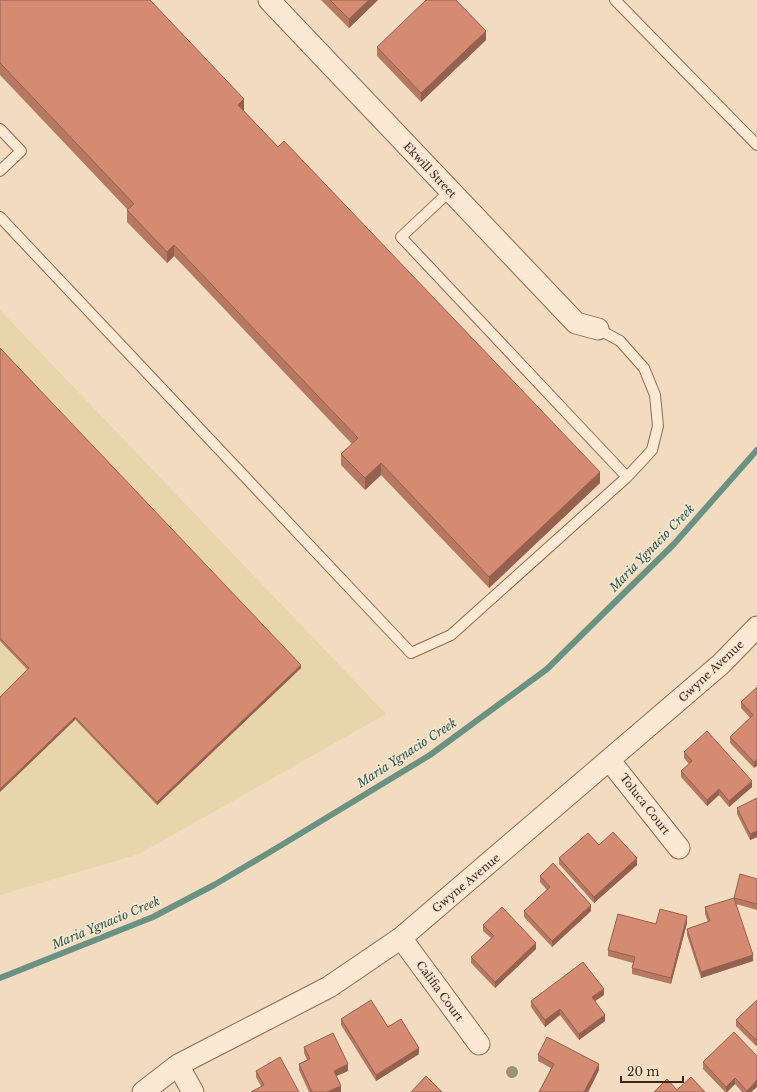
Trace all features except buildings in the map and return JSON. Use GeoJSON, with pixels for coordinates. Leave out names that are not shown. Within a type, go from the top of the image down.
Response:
{"type":"FeatureCollection","features":[{"type":"Feature","properties":{"kind":"street","name":"Ekwill Street"},"geometry":{"type":"LineString","coordinates":[[269,0],[576,323],[598,329]]}},
{"type":"Feature","properties":{"kind":"street","name":"Gwyne Avenue"},"geometry":{"type":"LineString","coordinates":[[143,1092],[178,1065],[329,987],[401,938],[722,664],[757,627]]}},
{"type":"Feature","properties":{"kind":"street","name":"Toluca Court"},"geometry":{"type":"LineString","coordinates":[[610,760],[680,848]]}},
{"type":"Feature","properties":{"kind":"street","name":"Califia Court"},"geometry":{"type":"LineString","coordinates":[[401,938],[478,1044]]}},
{"type":"Feature","properties":{"kind":"street"},"geometry":{"type":"LineString","coordinates":[[178,1065],[193,1092]]}},
{"type":"Feature","properties":{"kind":"lane"},"geometry":{"type":"LineString","coordinates":[[615,0],[757,145]]}},
{"type":"Feature","properties":{"kind":"lane"},"geometry":{"type":"LineString","coordinates":[[0,129],[21,151],[0,171]]}},
{"type":"Feature","properties":{"kind":"lane"},"geometry":{"type":"LineString","coordinates":[[450,191],[400,237],[627,477]]}},
{"type":"Feature","properties":{"kind":"lane"},"geometry":{"type":"LineString","coordinates":[[0,217],[412,653],[451,635],[627,477],[652,450],[658,426],[655,395],[644,368],[620,341],[598,329]]}},
{"type":"Feature","properties":{"kind":"shaded area"},"geometry":{"type":"Polygon","coordinates":[[[0,310],[386,714],[139,854],[0,895],[0,310]]]}},
{"type":"Feature","properties":{"kind":"waterway","name":"Maria Ygnacio Creek"},"geometry":{"type":"LineString","coordinates":[[0,978],[153,917],[214,885],[430,755],[547,669],[674,544],[757,450]]}}]}
